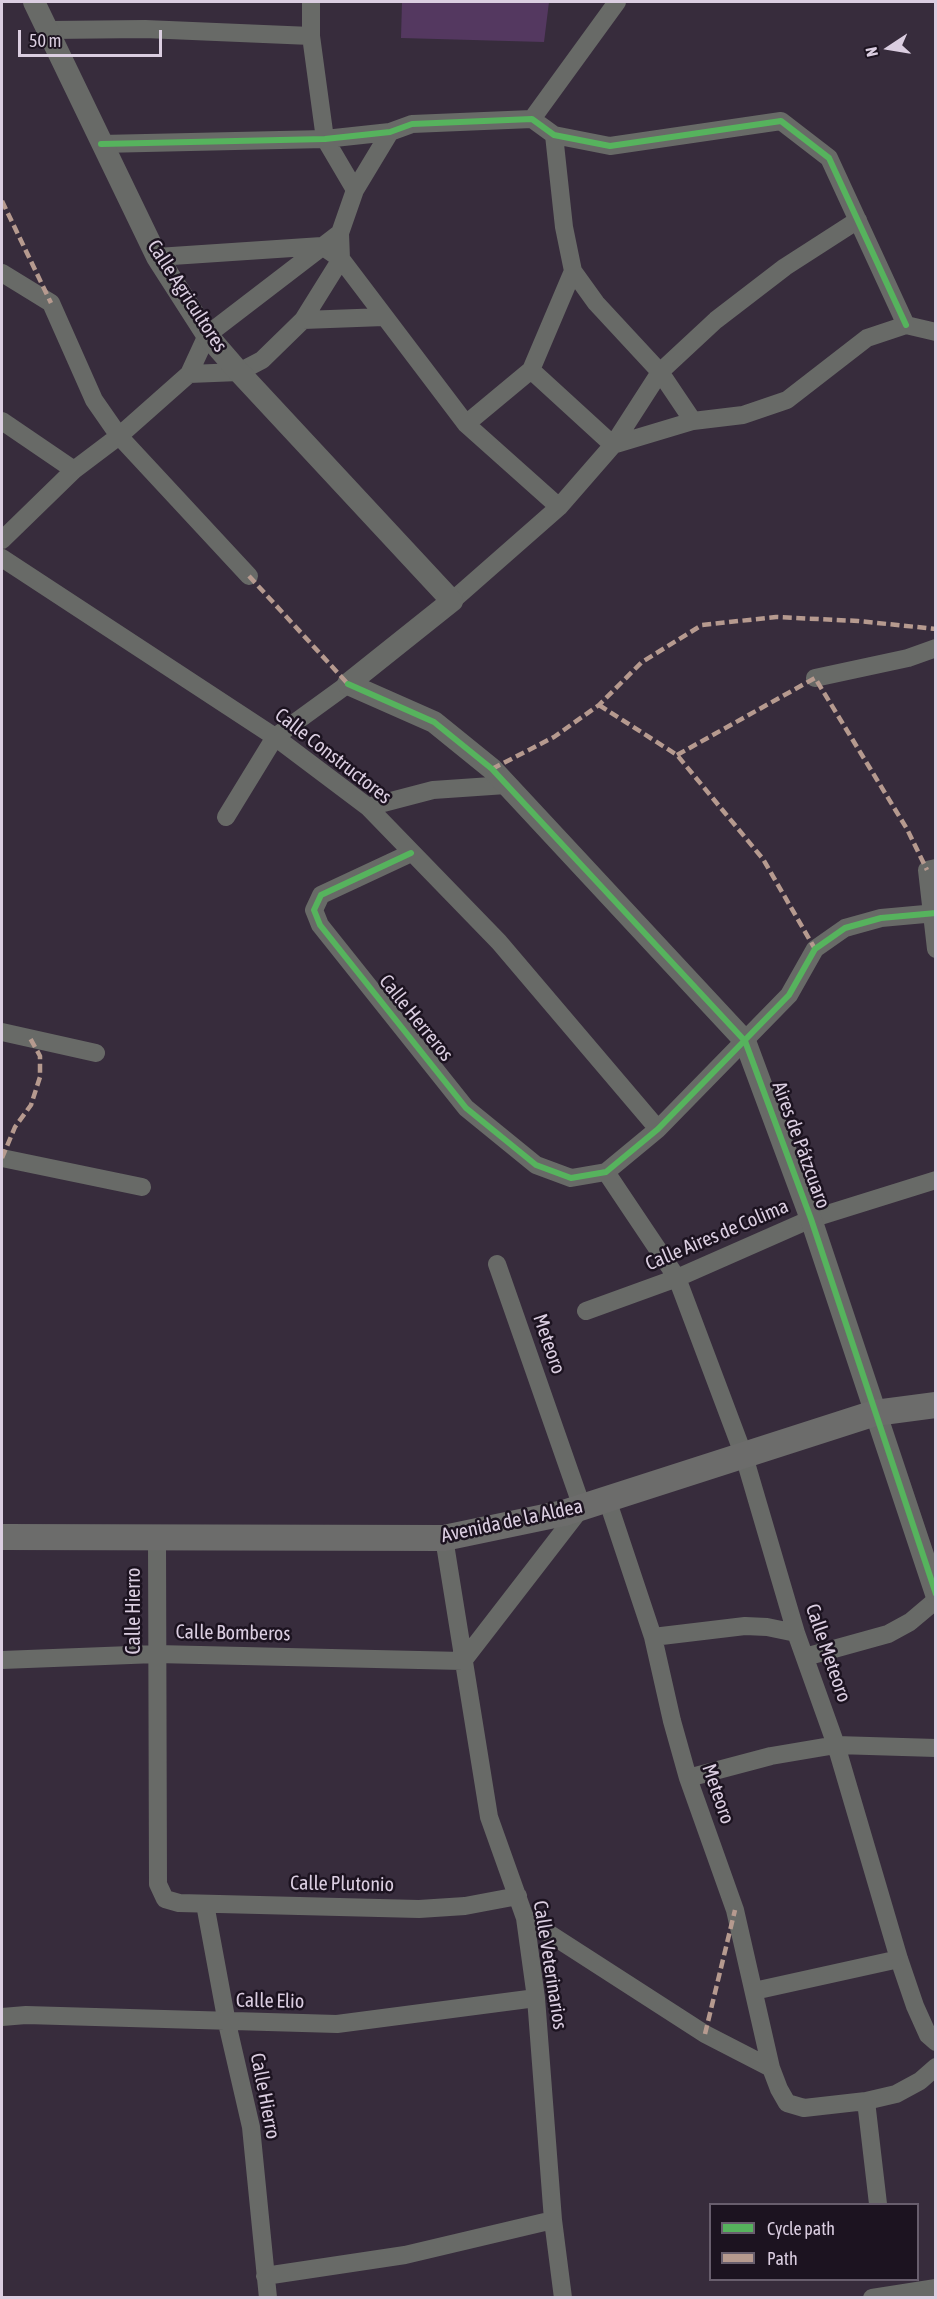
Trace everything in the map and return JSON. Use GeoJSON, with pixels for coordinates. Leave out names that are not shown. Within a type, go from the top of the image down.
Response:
{"type":"FeatureCollection","features":[{"type":"Feature","properties":{"kind":"main road","name":"Avenida de la Aldea"},"geometry":{"type":"LineString","coordinates":[[2,1537],[444,1538],[582,1507],[875,1413],[936,1406]]}},
{"type":"Feature","properties":{"kind":"street","name":"Calle Agricultores"},"geometry":{"type":"LineString","coordinates":[[34,2],[50,30],[101,144],[157,257],[207,335],[452,601]]}},
{"type":"Feature","properties":{"kind":"street"},"geometry":{"type":"LineString","coordinates":[[311,2],[311,36],[325,139],[355,190]]}},
{"type":"Feature","properties":{"kind":"street"},"geometry":{"type":"LineString","coordinates":[[532,119],[617,2]]}},
{"type":"Feature","properties":{"kind":"street"},"geometry":{"type":"LineString","coordinates":[[50,30],[145,29],[311,36]]}},
{"type":"Feature","properties":{"kind":"street"},"geometry":{"type":"LineString","coordinates":[[101,144],[325,139],[390,132],[412,124],[532,119],[554,135],[610,146],[781,121],[829,158],[906,325]]}},
{"type":"Feature","properties":{"kind":"street"},"geometry":{"type":"LineString","coordinates":[[189,374],[240,372],[262,360],[303,320],[341,258],[340,233],[355,190],[390,132]]}},
{"type":"Feature","properties":{"kind":"street"},"geometry":{"type":"LineString","coordinates":[[554,135],[564,228],[573,271],[596,303],[660,372],[693,421]]}},
{"type":"Feature","properties":{"kind":"street"},"geometry":{"type":"LineString","coordinates":[[226,817],[275,737],[348,684],[452,601],[560,507],[613,445],[660,372],[716,320],[768,280],[858,220]]}},
{"type":"Feature","properties":{"kind":"street"},"geometry":{"type":"LineString","coordinates":[[2,540],[74,470],[119,436],[189,374],[207,335],[340,233]]}},
{"type":"Feature","properties":{"kind":"street"},"geometry":{"type":"LineString","coordinates":[[157,257],[322,246],[341,258],[466,424],[560,507]]}},
{"type":"Feature","properties":{"kind":"street"},"geometry":{"type":"LineString","coordinates":[[466,424],[531,370],[573,271]]}},
{"type":"Feature","properties":{"kind":"street"},"geometry":{"type":"LineString","coordinates":[[2,273],[51,303],[94,400],[119,436],[249,576]]}},
{"type":"Feature","properties":{"kind":"street"},"geometry":{"type":"LineString","coordinates":[[303,320],[384,317]]}},
{"type":"Feature","properties":{"kind":"street"},"geometry":{"type":"LineString","coordinates":[[613,445],[693,421],[743,415],[787,400],[867,338],[906,325],[936,332]]}},
{"type":"Feature","properties":{"kind":"street"},"geometry":{"type":"LineString","coordinates":[[531,370],[613,445]]}},
{"type":"Feature","properties":{"kind":"street"},"geometry":{"type":"LineString","coordinates":[[2,421],[74,470]]}},
{"type":"Feature","properties":{"kind":"street","name":"Calle Constructores"},"geometry":{"type":"LineString","coordinates":[[2,558],[275,737],[368,807],[498,942],[658,1129]]}},
{"type":"Feature","properties":{"kind":"street"},"geometry":{"type":"LineString","coordinates":[[815,678],[908,658],[936,648]]}},
{"type":"Feature","properties":{"kind":"street","name":"Aires de Pátzcuaro"},"geometry":{"type":"LineString","coordinates":[[348,684],[434,722],[492,769],[745,1041],[811,1219],[936,1593]]}},
{"type":"Feature","properties":{"kind":"street"},"geometry":{"type":"LineString","coordinates":[[368,807],[433,790],[506,785]]}},
{"type":"Feature","properties":{"kind":"street","name":"Calle Herreros"},"geometry":{"type":"LineString","coordinates":[[411,853],[321,895],[314,910],[320,925],[466,1108],[536,1165],[571,1178],[606,1172]]}},
{"type":"Feature","properties":{"kind":"street"},"geometry":{"type":"LineString","coordinates":[[931,869],[936,948]]}},
{"type":"Feature","properties":{"kind":"street"},"geometry":{"type":"LineString","coordinates":[[606,1172],[658,1129],[789,995],[815,949],[845,928],[881,918],[934,913]]}},
{"type":"Feature","properties":{"kind":"street"},"geometry":{"type":"LineString","coordinates":[[2,1032],[96,1053]]}},
{"type":"Feature","properties":{"kind":"street"},"geometry":{"type":"LineString","coordinates":[[2,1158],[142,1187]]}},
{"type":"Feature","properties":{"kind":"street","name":"Calle Meteoro"},"geometry":{"type":"LineString","coordinates":[[606,1172],[676,1278],[744,1456],[796,1633],[836,1745],[899,1959],[915,2006],[928,2035],[936,2042]]}},
{"type":"Feature","properties":{"kind":"street","name":"Calle Aires de Colima"},"geometry":{"type":"LineString","coordinates":[[586,1311],[676,1278],[811,1219],[936,1180]]}},
{"type":"Feature","properties":{"kind":"street","name":"Meteoro"},"geometry":{"type":"LineString","coordinates":[[497,1264],[582,1507]]}},
{"type":"Feature","properties":{"kind":"street","name":"Meteoro"},"geometry":{"type":"LineString","coordinates":[[607,1499],[653,1637],[688,1778],[735,1910],[771,2068],[779,2090],[788,2103],[804,2108],[866,2101]]}},
{"type":"Feature","properties":{"kind":"street"},"geometry":{"type":"LineString","coordinates":[[463,1661],[582,1507]]}},
{"type":"Feature","properties":{"kind":"street","name":"Calle Veterinarios"},"geometry":{"type":"LineString","coordinates":[[444,1538],[489,1817],[525,1918],[536,1998],[553,2220],[563,2298]]}},
{"type":"Feature","properties":{"kind":"street","name":"Calle Hierro"},"geometry":{"type":"LineString","coordinates":[[157,1539],[158,1884],[165,1899]]}},
{"type":"Feature","properties":{"kind":"street"},"geometry":{"type":"LineString","coordinates":[[805,1656],[888,1634],[910,1622],[936,1600]]}},
{"type":"Feature","properties":{"kind":"street"},"geometry":{"type":"LineString","coordinates":[[653,1637],[745,1626],[767,1627],[796,1633]]}},
{"type":"Feature","properties":{"kind":"street","name":"Calle Bomberos"},"geometry":{"type":"LineString","coordinates":[[2,1660],[156,1654],[463,1661]]}},
{"type":"Feature","properties":{"kind":"street"},"geometry":{"type":"LineString","coordinates":[[688,1778],[771,1755],[836,1745],[936,1748]]}},
{"type":"Feature","properties":{"kind":"street","name":"Calle Plutonio"},"geometry":{"type":"LineString","coordinates":[[165,1899],[179,1904],[419,1909],[465,1906],[518,1896]]}},
{"type":"Feature","properties":{"kind":"street","name":"Calle Hierro"},"geometry":{"type":"LineString","coordinates":[[206,1904],[227,2022],[251,2127],[268,2298]]}},
{"type":"Feature","properties":{"kind":"street"},"geometry":{"type":"LineString","coordinates":[[525,1918],[705,2034],[771,2068]]}},
{"type":"Feature","properties":{"kind":"street"},"geometry":{"type":"LineString","coordinates":[[754,1991],[899,1959]]}},
{"type":"Feature","properties":{"kind":"street","name":"Calle Elio"},"geometry":{"type":"LineString","coordinates":[[2,2017],[26,2015],[337,2024],[536,1998]]}},
{"type":"Feature","properties":{"kind":"street"},"geometry":{"type":"LineString","coordinates":[[878,2203],[866,2101],[897,2094],[920,2081],[936,2067]]}},
{"type":"Feature","properties":{"kind":"street"},"geometry":{"type":"LineString","coordinates":[[265,2276],[405,2255],[553,2220]]}},
{"type":"Feature","properties":{"kind":"street"},"geometry":{"type":"LineString","coordinates":[[884,2292],[936,2288]]}},
{"type":"Feature","properties":{"kind":"shaded area"},"geometry":{"type":"Polygon","coordinates":[[[402,2],[549,2],[544,42],[401,38],[402,2]]]}},
{"type":"Feature","properties":{"kind":"marked path"},"geometry":{"type":"LineString","coordinates":[[2,201],[51,303]]}},
{"type":"Feature","properties":{"kind":"marked path"},"geometry":{"type":"LineString","coordinates":[[249,576],[348,684]]}},
{"type":"Feature","properties":{"kind":"marked path"},"geometry":{"type":"LineString","coordinates":[[492,769],[554,737],[599,705],[642,662],[702,625],[776,617],[858,621],[936,629]]}},
{"type":"Feature","properties":{"kind":"marked path"},"geometry":{"type":"LineString","coordinates":[[677,755],[815,678],[907,829],[927,870]]}},
{"type":"Feature","properties":{"kind":"marked path"},"geometry":{"type":"LineString","coordinates":[[599,705],[677,755],[763,859],[815,949]]}},
{"type":"Feature","properties":{"kind":"marked path"},"geometry":{"type":"LineString","coordinates":[[2,1158],[15,1127],[31,1105],[40,1077],[40,1056],[30,1038]]}},
{"type":"Feature","properties":{"kind":"marked path"},"geometry":{"type":"LineString","coordinates":[[705,2034],[735,1910]]}},
{"type":"Feature","properties":{"kind":"cycle path"},"geometry":{"type":"LineString","coordinates":[[101,144],[325,139],[390,132],[412,124],[532,119],[554,135],[610,146],[781,121],[829,158],[906,325]]}},
{"type":"Feature","properties":{"kind":"cycle path"},"geometry":{"type":"LineString","coordinates":[[348,684],[434,722],[492,769],[745,1041],[811,1219],[936,1594]]}},
{"type":"Feature","properties":{"kind":"cycle path"},"geometry":{"type":"LineString","coordinates":[[411,853],[321,895],[314,910],[320,925],[466,1108],[536,1165],[571,1178],[606,1172],[658,1129],[789,995],[815,949],[845,928],[881,918],[936,913]]}}]}
